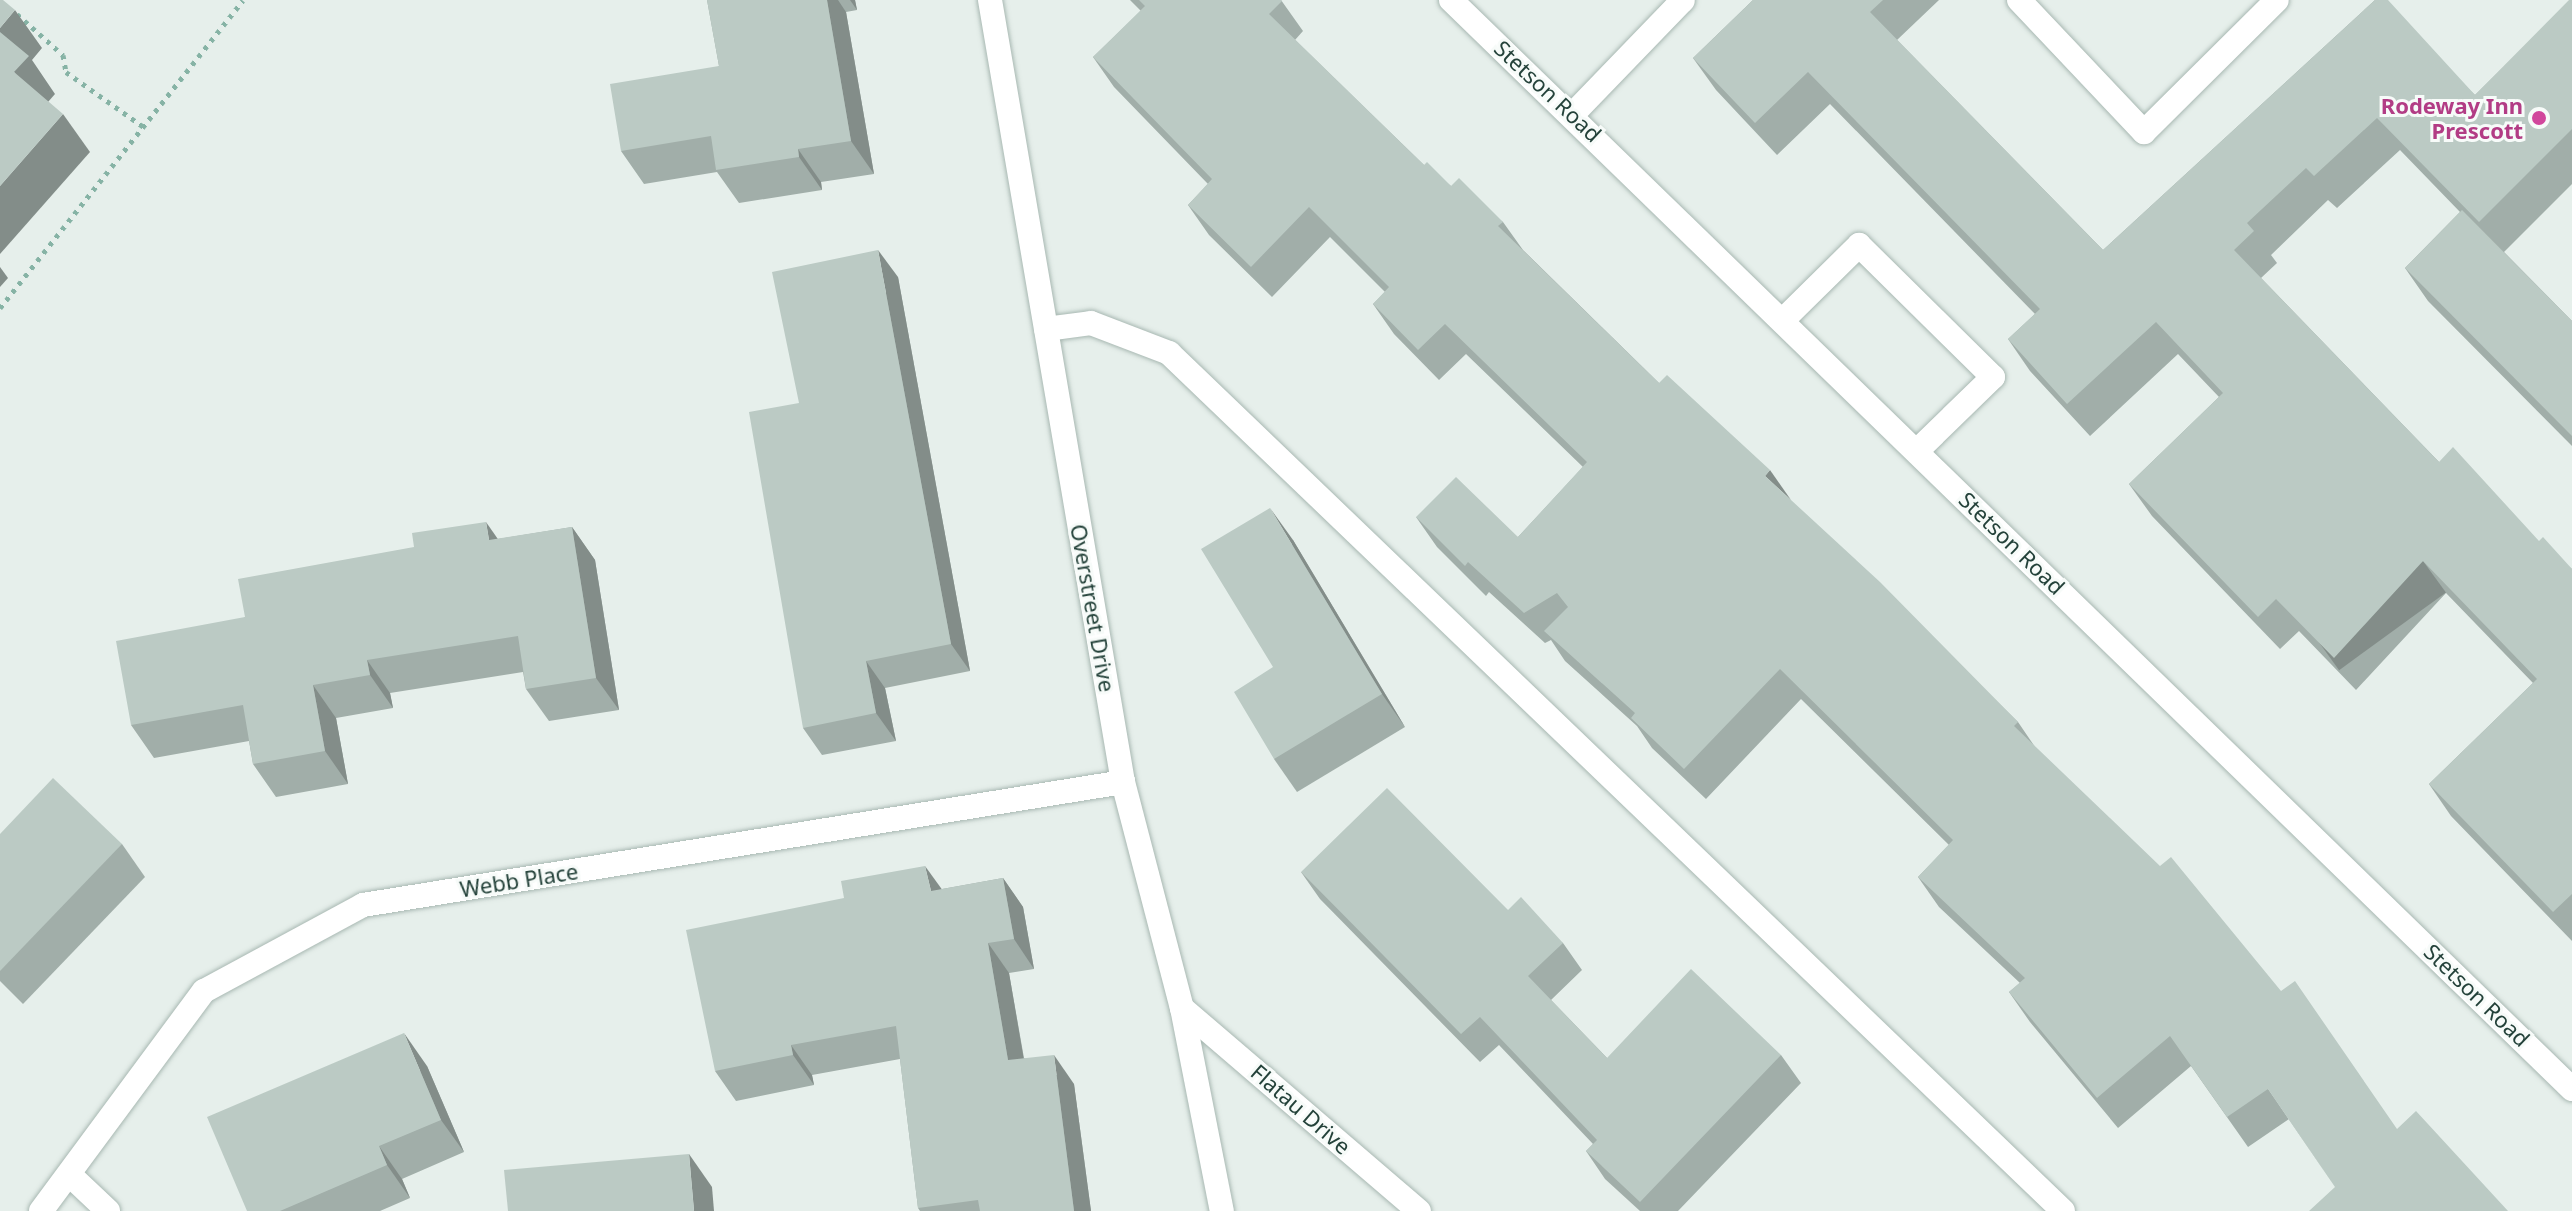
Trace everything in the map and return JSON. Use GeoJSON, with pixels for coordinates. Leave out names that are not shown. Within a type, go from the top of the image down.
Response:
{"type":"FeatureCollection","features":[{"type":"Feature","properties":{"kind":"street","name":"Overstreet Drive"},"geometry":{"type":"LineString","coordinates":[[990,0],[1123,782],[1182,1008],[1222,1211]]}},
{"type":"Feature","properties":{"kind":"street","name":"Stetson Road"},"geometry":{"type":"LineString","coordinates":[[1451,0],[1573,114],[2572,1089]]}},
{"type":"Feature","properties":{"kind":"street"},"geometry":{"type":"LineString","coordinates":[[1573,114],[1683,0]]}},
{"type":"Feature","properties":{"kind":"street"},"geometry":{"type":"LineString","coordinates":[[2019,0],[2144,132],[2277,0]]}},
{"type":"Feature","properties":{"kind":"street"},"geometry":{"type":"LineString","coordinates":[[1783,320],[1859,245],[1993,377],[1917,451]]}},
{"type":"Feature","properties":{"kind":"street"},"geometry":{"type":"LineString","coordinates":[[1046,329],[1091,323],[1169,353],[2063,1211]]}},
{"type":"Feature","properties":{"kind":"street","name":"Webb Place"},"geometry":{"type":"LineString","coordinates":[[41,1211],[71,1176],[204,991],[363,905],[1123,782]]}},
{"type":"Feature","properties":{"kind":"street","name":"Flatau Drive"},"geometry":{"type":"LineString","coordinates":[[1182,1008],[1419,1211]]}},
{"type":"Feature","properties":{"kind":"street"},"geometry":{"type":"LineString","coordinates":[[71,1176],[108,1211]]}},
{"type":"Feature","properties":{"kind":"path"},"geometry":{"type":"LineString","coordinates":[[0,308],[243,0]]}},
{"type":"Feature","properties":{"kind":"path"},"geometry":{"type":"LineString","coordinates":[[11,9],[63,55],[66,72],[145,128]]}},
{"type":"Feature","properties":{"kind":"building"},"geometry":{"type":"Polygon","coordinates":[[[0,0],[15,10],[0,28],[0,0]]]}},
{"type":"Feature","properties":{"kind":"building"},"geometry":{"type":"Polygon","coordinates":[[[707,0],[827,0],[851,141],[798,149],[799,157],[716,170],[711,136],[621,151],[610,84],[719,66],[707,0]]]}},
{"type":"Feature","properties":{"kind":"building"},"geometry":{"type":"Polygon","coordinates":[[[1139,0],[1281,0],[1269,14],[1424,165],[1427,162],[1451,186],[1459,178],[1503,222],[1498,226],[1659,383],[1667,375],[1770,470],[1765,476],[1880,582],[2018,722],[2014,726],[2160,866],[2171,857],[2281,991],[2295,981],[2397,1129],[2416,1111],[2508,1211],[2309,1211],[2335,1187],[2268,1089],[2227,1117],[2170,1036],[2097,1098],[2009,992],[2025,978],[1918,877],[1953,840],[1780,669],[1684,769],[1631,718],[1635,713],[1544,631],[1568,607],[1557,593],[1524,613],[1468,562],[1465,566],[1416,517],[1456,477],[1518,537],[1587,462],[1445,324],[1418,350],[1373,304],[1389,287],[1309,207],[1251,267],[1188,205],[1212,179],[1093,57],[1145,6],[1139,0]]]}},
{"type":"Feature","properties":{"kind":"building"},"geometry":{"type":"Polygon","coordinates":[[[1753,0],[1883,0],[1870,12],[2103,250],[2375,0],[2388,0],[2475,95],[2572,0],[2572,129],[2479,222],[2377,118],[2314,176],[2306,168],[2247,223],[2254,231],[2234,250],[2439,462],[2453,447],[2539,541],[2543,537],[2572,569],[2572,894],[2553,912],[2429,784],[2537,679],[2423,561],[2334,658],[2276,599],[2258,617],[2129,484],[2223,393],[2156,322],[2067,404],[2008,339],[2040,309],[1808,72],[1755,123],[1693,58],[1753,0]]]}},
{"type":"Feature","properties":{"kind":"building"},"geometry":{"type":"Polygon","coordinates":[[[0,32],[29,56],[14,72],[63,114],[0,186],[0,32]]]}},
{"type":"Feature","properties":{"kind":"building"},"geometry":{"type":"Polygon","coordinates":[[[2462,210],[2572,321],[2572,436],[2405,268],[2462,210]]]}},
{"type":"Feature","properties":{"kind":"building"},"geometry":{"type":"Polygon","coordinates":[[[878,250],[951,644],[866,661],[876,713],[803,728],[749,412],[799,403],[772,272],[878,250]]]}},
{"type":"Feature","properties":{"kind":"building"},"geometry":{"type":"Polygon","coordinates":[[[1270,508],[1382,694],[1274,759],[1234,692],[1273,667],[1201,549],[1270,508]]]}},
{"type":"Feature","properties":{"kind":"building"},"geometry":{"type":"Polygon","coordinates":[[[486,522],[489,540],[572,527],[596,678],[526,689],[518,636],[367,660],[370,675],[313,685],[325,751],[253,764],[243,705],[131,725],[116,641],[245,617],[238,579],[414,547],[412,533],[486,522]]]}},
{"type":"Feature","properties":{"kind":"building"},"geometry":{"type":"Polygon","coordinates":[[[53,778],[122,844],[0,971],[0,834],[53,778]]]}},
{"type":"Feature","properties":{"kind":"building"},"geometry":{"type":"Polygon","coordinates":[[[1387,788],[1508,910],[1521,897],[1563,943],[1528,976],[1607,1058],[1691,969],[1781,1055],[1640,1202],[1586,1151],[1597,1140],[1480,1017],[1461,1034],[1301,872],[1387,788]]]}},
{"type":"Feature","properties":{"kind":"building"},"geometry":{"type":"Polygon","coordinates":[[[925,866],[931,891],[1003,878],[1014,939],[988,943],[1008,1060],[1054,1055],[1074,1211],[980,1211],[978,1200],[918,1208],[896,1026],[791,1045],[793,1055],[715,1071],[686,930],[844,898],[841,881],[925,866]]]}},
{"type":"Feature","properties":{"kind":"building"},"geometry":{"type":"Polygon","coordinates":[[[404,1033],[441,1120],[379,1146],[387,1165],[280,1211],[247,1211],[207,1117],[404,1033]]]}},
{"type":"Feature","properties":{"kind":"building"},"geometry":{"type":"Polygon","coordinates":[[[689,1154],[694,1211],[508,1211],[504,1170],[689,1154]]]}},
{"type":"Feature","properties":{"kind":"place","name":"Rodeway Inn Prescott"},"geometry":{"type":"Point","coordinates":[2539,118]}}]}
